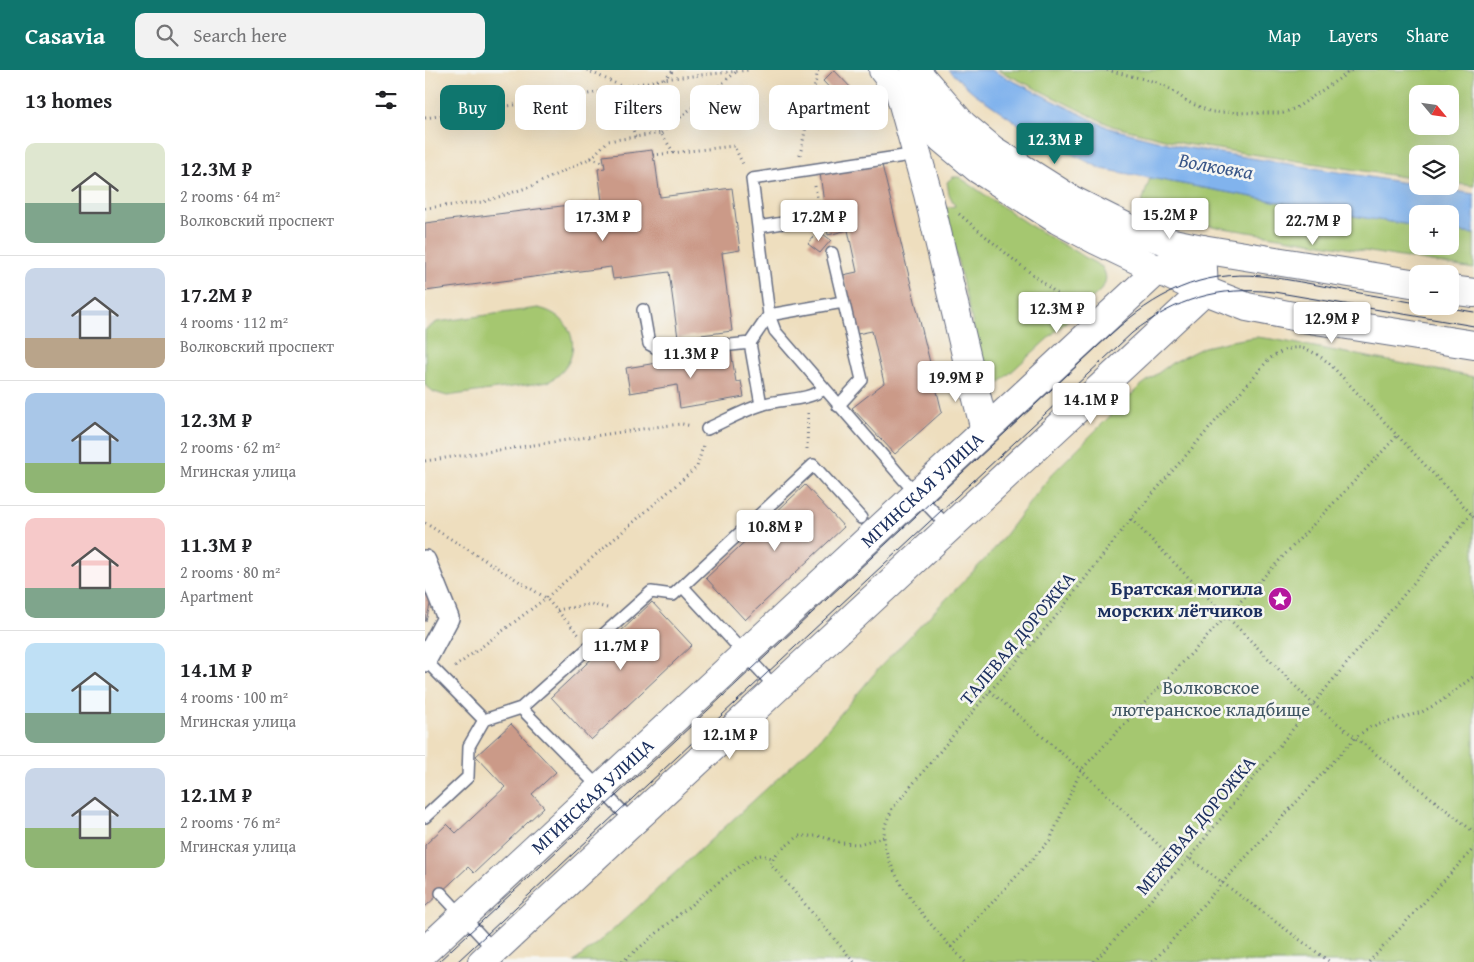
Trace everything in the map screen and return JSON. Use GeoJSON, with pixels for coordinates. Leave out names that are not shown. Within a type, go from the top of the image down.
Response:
{"type":"FeatureCollection","features":[{"type":"Feature","properties":{"kind":"street"},"geometry":{"type":"LineString","coordinates":[[899,77],[967,363],[985,430]]}},
{"type":"Feature","properties":{"kind":"street"},"geometry":{"type":"LineString","coordinates":[[899,77],[993,150],[1064,196],[1128,228],[1168,242],[1201,249],[1409,283]]}},
{"type":"Feature","properties":{"kind":"street"},"geometry":{"type":"LineString","coordinates":[[899,77],[941,138],[978,169],[1058,220],[1158,270],[1204,291],[1247,307],[1474,345]]}},
{"type":"Feature","properties":{"kind":"street"},"geometry":{"type":"LineString","coordinates":[[1201,249],[1204,291]]}},
{"type":"Feature","properties":{"kind":"street","name":"МГИНСКАЯ УЛИЦА"},"geometry":{"type":"LineString","coordinates":[[425,951],[1158,270],[1201,249]]}},
{"type":"Feature","properties":{"kind":"street"},"geometry":{"type":"LineString","coordinates":[[488,956],[1204,291]]}},
{"type":"Feature","properties":{"kind":"street"},"geometry":{"type":"LineString","coordinates":[[1459,292],[1474,294]]}},
{"type":"Feature","properties":{"kind":"street"},"geometry":{"type":"LineString","coordinates":[[425,560],[448,618],[425,660]]}},
{"type":"Feature","properties":{"kind":"lane"},"geometry":{"type":"LineString","coordinates":[[917,154],[752,179],[769,315],[775,331],[838,406],[949,528]]}},
{"type":"Feature","properties":{"kind":"lane"},"geometry":{"type":"LineString","coordinates":[[758,227],[821,217]]}},
{"type":"Feature","properties":{"kind":"lane"},"geometry":{"type":"LineString","coordinates":[[832,253],[862,380],[838,406]]}},
{"type":"Feature","properties":{"kind":"lane"},"geometry":{"type":"LineString","coordinates":[[761,405],[750,343],[769,315],[843,302]]}},
{"type":"Feature","properties":{"kind":"lane"},"geometry":{"type":"LineString","coordinates":[[643,310],[649,344],[660,350],[714,343],[731,345],[750,343]]}},
{"type":"Feature","properties":{"kind":"lane"},"geometry":{"type":"LineString","coordinates":[[707,429],[761,405],[808,397],[824,389]]}},
{"type":"Feature","properties":{"kind":"lane"},"geometry":{"type":"LineString","coordinates":[[425,817],[468,777],[469,746],[484,720],[521,708],[651,592],[673,595],[813,465],[861,518]]}},
{"type":"Feature","properties":{"kind":"lane"},"geometry":{"type":"LineString","coordinates":[[683,586],[776,688]]}},
{"type":"Feature","properties":{"kind":"lane"},"geometry":{"type":"LineString","coordinates":[[425,660],[484,720]]}},
{"type":"Feature","properties":{"kind":"lane"},"geometry":{"type":"LineString","coordinates":[[521,708],[601,787],[633,822]]}},
{"type":"Feature","properties":{"kind":"lane"},"geometry":{"type":"LineString","coordinates":[[441,893],[463,916],[488,956]]}},
{"type":"Feature","properties":{"kind":"path"},"geometry":{"type":"LineString","coordinates":[[587,70],[619,85]]}},
{"type":"Feature","properties":{"kind":"path"},"geometry":{"type":"LineString","coordinates":[[663,79],[674,70]]}},
{"type":"Feature","properties":{"kind":"path"},"geometry":{"type":"LineString","coordinates":[[633,85],[663,79],[749,70]]}},
{"type":"Feature","properties":{"kind":"path"},"geometry":{"type":"LineString","coordinates":[[796,173],[818,70]]}},
{"type":"Feature","properties":{"kind":"path"},"geometry":{"type":"LineString","coordinates":[[1107,70],[1152,81],[1171,89],[1187,102],[1211,112],[1259,113],[1283,112],[1296,108],[1352,70]]}},
{"type":"Feature","properties":{"kind":"path"},"geometry":{"type":"LineString","coordinates":[[425,208],[483,202],[532,186],[591,158],[608,141],[661,133],[737,71]]}},
{"type":"Feature","properties":{"kind":"path"},"geometry":{"type":"LineString","coordinates":[[425,118],[596,92]]}},
{"type":"Feature","properties":{"kind":"path"},"geometry":{"type":"LineString","coordinates":[[633,130],[635,137]]}},
{"type":"Feature","properties":{"kind":"path"},"geometry":{"type":"LineString","coordinates":[[661,133],[673,153]]}},
{"type":"Feature","properties":{"kind":"path"},"geometry":{"type":"LineString","coordinates":[[653,155],[734,146],[752,179]]}},
{"type":"Feature","properties":{"kind":"path"},"geometry":{"type":"LineString","coordinates":[[591,158],[603,162]]}},
{"type":"Feature","properties":{"kind":"path"},"geometry":{"type":"LineString","coordinates":[[956,212],[1077,309],[1086,309]]}},
{"type":"Feature","properties":{"kind":"path","name":"ТАЛЕВАЯ ДОРОЖКА"},"geometry":{"type":"LineString","coordinates":[[965,962],[926,919],[908,895],[892,867],[884,837],[885,825],[892,809],[990,691],[1053,620],[1131,519],[1269,359],[1283,350],[1296,347],[1315,354],[1329,363],[1398,435]]}},
{"type":"Feature","properties":{"kind":"path"},"geometry":{"type":"LineString","coordinates":[[808,397],[807,455],[813,465]]}},
{"type":"Feature","properties":{"kind":"path"},"geometry":{"type":"LineString","coordinates":[[425,461],[662,426],[682,424],[707,429],[697,467],[546,598],[441,677]]}},
{"type":"Feature","properties":{"kind":"path"},"geometry":{"type":"LineString","coordinates":[[951,948],[1050,840],[1081,770],[1398,435],[1473,515]]}},
{"type":"Feature","properties":{"kind":"path","name":"МЕЖЕВАЯ ДОРОЖКА"},"geometry":{"type":"LineString","coordinates":[[1094,962],[1189,858],[1313,704],[1473,515]]}},
{"type":"Feature","properties":{"kind":"path"},"geometry":{"type":"LineString","coordinates":[[1131,519],[1313,704],[1474,832]]}},
{"type":"Feature","properties":{"kind":"path"},"geometry":{"type":"LineString","coordinates":[[425,522],[546,598],[590,646]]}},
{"type":"Feature","properties":{"kind":"path"},"geometry":{"type":"LineString","coordinates":[[557,610],[591,604],[627,613]]}},
{"type":"Feature","properties":{"kind":"path"},"geometry":{"type":"LineString","coordinates":[[1153,962],[1222,883],[1356,737],[1370,727],[1422,712],[1440,702],[1474,676]]}},
{"type":"Feature","properties":{"kind":"path"},"geometry":{"type":"LineString","coordinates":[[990,691],[1081,770],[1168,854],[1189,858],[1330,962]]}},
{"type":"Feature","properties":{"kind":"path"},"geometry":{"type":"LineString","coordinates":[[854,962],[770,863],[772,858],[799,836],[819,836],[858,844],[884,837]]}},
{"type":"Feature","properties":{"kind":"path"},"geometry":{"type":"LineString","coordinates":[[1369,962],[1474,848]]}},
{"type":"Feature","properties":{"kind":"path"},"geometry":{"type":"LineString","coordinates":[[622,962],[721,880],[742,865],[756,856],[761,855],[772,858]]}},
{"type":"Feature","properties":{"kind":"green space"},"geometry":{"type":"Polygon","coordinates":[[[998,70],[1474,70],[1474,186],[1459,184],[1459,145],[1409,145],[1409,178],[1185,144],[1112,126],[998,70]]]}},
{"type":"Feature","properties":{"kind":"green space"},"geometry":{"type":"Polygon","coordinates":[[[953,177],[959,177],[1029,225],[1102,267],[1106,276],[1102,289],[993,387],[986,380],[945,208],[955,206],[949,194],[947,182],[953,177]]]}},
{"type":"Feature","properties":{"kind":"green space"},"geometry":{"type":"Polygon","coordinates":[[[1150,178],[1409,225],[1409,255],[1459,255],[1459,232],[1474,234],[1474,269],[1459,265],[1138,214],[1150,178]]]}},
{"type":"Feature","properties":{"kind":"green space"},"geometry":{"type":"Polygon","coordinates":[[[538,308],[552,313],[562,320],[569,330],[572,352],[568,364],[560,374],[548,382],[447,396],[434,392],[425,385],[425,330],[437,322],[538,308]]]}},
{"type":"Feature","properties":{"kind":"green space","name":"Волковское лютеранское кладбище"},"geometry":{"type":"Polygon","coordinates":[[[1256,337],[1474,377],[1474,962],[574,962],[614,929],[815,744],[880,667],[991,553],[1051,475],[1139,387],[1172,363],[1204,347],[1256,337]]]}},
{"type":"Feature","properties":{"kind":"water","name":"Волковка"},"geometry":{"type":"Polygon","coordinates":[[[948,70],[991,70],[1109,128],[1183,147],[1409,184],[1409,195],[1459,195],[1459,192],[1474,194],[1474,234],[1459,232],[1459,205],[1409,205],[1409,225],[1102,169],[1036,136],[974,93],[948,70]]]}},
{"type":"Feature","properties":{"kind":"building"},"geometry":{"type":"Polygon","coordinates":[[[834,70],[848,85],[827,85],[823,81],[834,70]]]}},
{"type":"Feature","properties":{"kind":"building"},"geometry":{"type":"Polygon","coordinates":[[[652,150],[660,197],[732,188],[740,250],[722,253],[732,331],[678,338],[669,272],[613,279],[611,267],[425,291],[425,223],[602,201],[598,169],[605,168],[603,156],[652,150]]]}},
{"type":"Feature","properties":{"kind":"building"},"geometry":{"type":"Polygon","coordinates":[[[882,165],[942,412],[895,454],[852,408],[884,383],[872,331],[857,334],[843,275],[857,272],[848,230],[828,235],[820,173],[882,165]]]}},
{"type":"Feature","properties":{"kind":"building"},"geometry":{"type":"Polygon","coordinates":[[[819,231],[831,240],[820,253],[808,244],[819,231]]]}},
{"type":"Feature","properties":{"kind":"building"},"geometry":{"type":"Polygon","coordinates":[[[731,351],[736,382],[741,381],[744,397],[680,408],[677,385],[630,393],[626,368],[731,351]]]}},
{"type":"Feature","properties":{"kind":"building"},"geometry":{"type":"Polygon","coordinates":[[[805,485],[844,527],[745,620],[706,578],[805,485]]]}},
{"type":"Feature","properties":{"kind":"building"},"geometry":{"type":"Polygon","coordinates":[[[425,587],[431,601],[426,621],[425,621],[425,587]]]}},
{"type":"Feature","properties":{"kind":"building"},"geometry":{"type":"Polygon","coordinates":[[[652,602],[692,645],[591,740],[551,697],[652,602]]]}},
{"type":"Feature","properties":{"kind":"building"},"geometry":{"type":"Polygon","coordinates":[[[511,724],[556,772],[532,794],[544,807],[474,873],[468,867],[425,907],[425,845],[447,824],[456,833],[505,787],[476,756],[511,724]]]}},
{"type":"Feature","properties":{"kind":"tram line"},"geometry":{"type":"LineString","coordinates":[[438,962],[1111,334],[1145,307],[1162,296],[1199,281],[1240,275],[1262,276],[1409,302]]}},
{"type":"Feature","properties":{"kind":"tram line"},"geometry":{"type":"LineString","coordinates":[[457,962],[1132,333],[1148,321],[1181,304],[1216,293],[1254,291],[1274,292],[1474,326]]}},
{"type":"Feature","properties":{"kind":"tram line"},"geometry":{"type":"LineString","coordinates":[[1459,310],[1474,312]]}},
{"type":"Feature","properties":{"kind":"place","name":"Братская могила морских лётчиков"},"geometry":{"type":"Point","coordinates":[1280,599]}}]}
